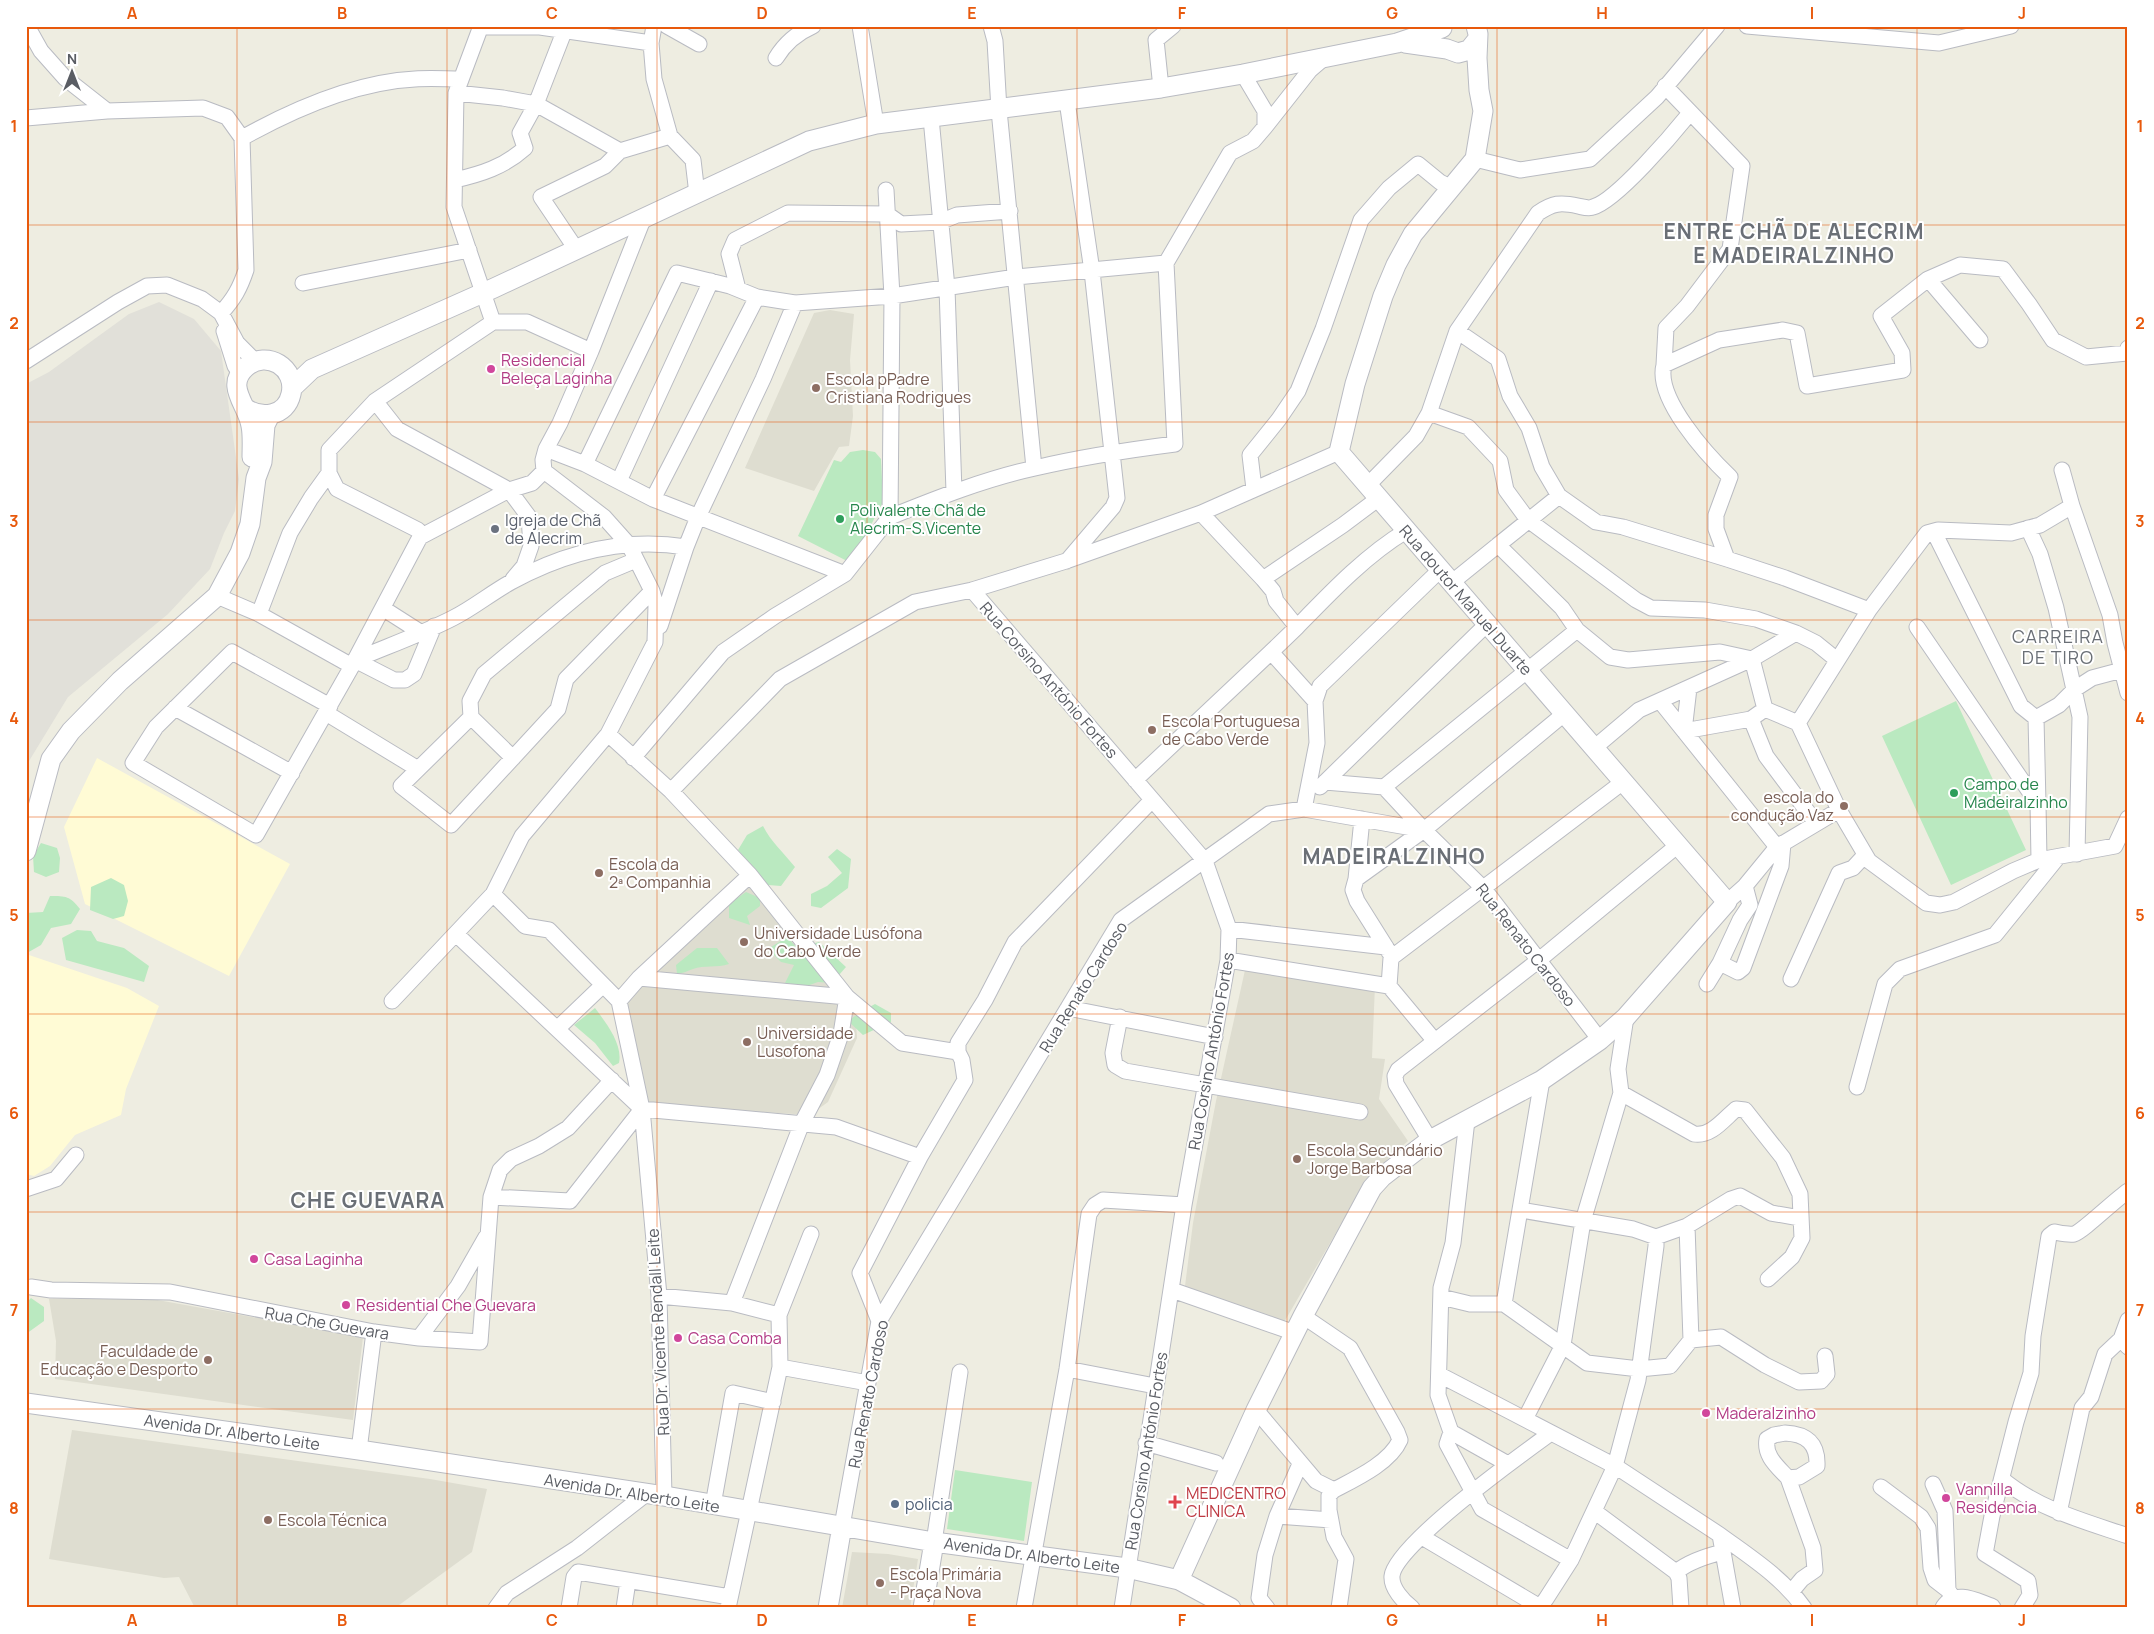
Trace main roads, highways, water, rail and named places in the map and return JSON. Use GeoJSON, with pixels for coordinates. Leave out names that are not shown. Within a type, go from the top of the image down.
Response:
{"type":"FeatureCollection","features":[{"type":"Feature","properties":{"kind":"place","name":"Residencial Beleça Laginha"},"geometry":{"type":"Point","coordinates":[491,369]}},
{"type":"Feature","properties":{"kind":"place","name":"Escola pPadre Cristiana Rodrigues"},"geometry":{"type":"Point","coordinates":[816,388]}},
{"type":"Feature","properties":{"kind":"place","name":"Polivalente Chã de Alecrim-S.Vicente"},"geometry":{"type":"Point","coordinates":[840,519]}},
{"type":"Feature","properties":{"kind":"place","name":"Igreja de Chã de Alecrim"},"geometry":{"type":"Point","coordinates":[495,529]}},
{"type":"Feature","properties":{"kind":"place","name":"Escola Portuguesa de Cabo Verde"},"geometry":{"type":"Point","coordinates":[1152,730]}},
{"type":"Feature","properties":{"kind":"place","name":"Campo de Madeiralzinho"},"geometry":{"type":"Point","coordinates":[1954,793]}},
{"type":"Feature","properties":{"kind":"place","name":"escola do condução Vaz"},"geometry":{"type":"Point","coordinates":[1844,806]}},
{"type":"Feature","properties":{"kind":"place","name":"Escola da 2ª Companhia"},"geometry":{"type":"Point","coordinates":[599,873]}},
{"type":"Feature","properties":{"kind":"place","name":"Universidade Lusófona do Cabo Verde"},"geometry":{"type":"Point","coordinates":[744,942]}},
{"type":"Feature","properties":{"kind":"place","name":"Universidade Lusofona"},"geometry":{"type":"Point","coordinates":[747,1042]}},
{"type":"Feature","properties":{"kind":"place","name":"Escola Secundário Jorge Barbosa"},"geometry":{"type":"Point","coordinates":[1297,1159]}},
{"type":"Feature","properties":{"kind":"place","name":"Casa Laginha"},"geometry":{"type":"Point","coordinates":[254,1259]}},
{"type":"Feature","properties":{"kind":"place","name":"Residential Che Guevara"},"geometry":{"type":"Point","coordinates":[346,1305]}},
{"type":"Feature","properties":{"kind":"place","name":"Casa Comba"},"geometry":{"type":"Point","coordinates":[678,1338]}},
{"type":"Feature","properties":{"kind":"place","name":"Faculdade de Educação e Desporto"},"geometry":{"type":"Point","coordinates":[208,1360]}},
{"type":"Feature","properties":{"kind":"place","name":"Maderalzinho"},"geometry":{"type":"Point","coordinates":[1706,1413]}},
{"type":"Feature","properties":{"kind":"place","name":"Vannilla Residencia"},"geometry":{"type":"Point","coordinates":[1946,1498]}},
{"type":"Feature","properties":{"kind":"place","name":"MEDICENTRO CLINICA"},"geometry":{"type":"Point","coordinates":[1175,1502]}},
{"type":"Feature","properties":{"kind":"place","name":"policia"},"geometry":{"type":"Point","coordinates":[895,1504]}},
{"type":"Feature","properties":{"kind":"place","name":"Escola Técnica"},"geometry":{"type":"Point","coordinates":[268,1520]}},
{"type":"Feature","properties":{"kind":"place","name":"Escola Primária - Praça Nova"},"geometry":{"type":"Point","coordinates":[880,1583]}},
{"type":"Feature","properties":{"kind":"district","name":"ENTRE CHÃ DE ALECRIM E MADEIRALZINHO"},"geometry":{"type":"Point","coordinates":[1794,243]}},
{"type":"Feature","properties":{"kind":"district","name":"CARREIRA DE TIRO"},"geometry":{"type":"Point","coordinates":[2058,646]}},
{"type":"Feature","properties":{"kind":"district","name":"MADEIRALZINHO"},"geometry":{"type":"Point","coordinates":[1394,856]}},
{"type":"Feature","properties":{"kind":"district","name":"CHE GUEVARA"},"geometry":{"type":"Point","coordinates":[368,1200]}}]}
